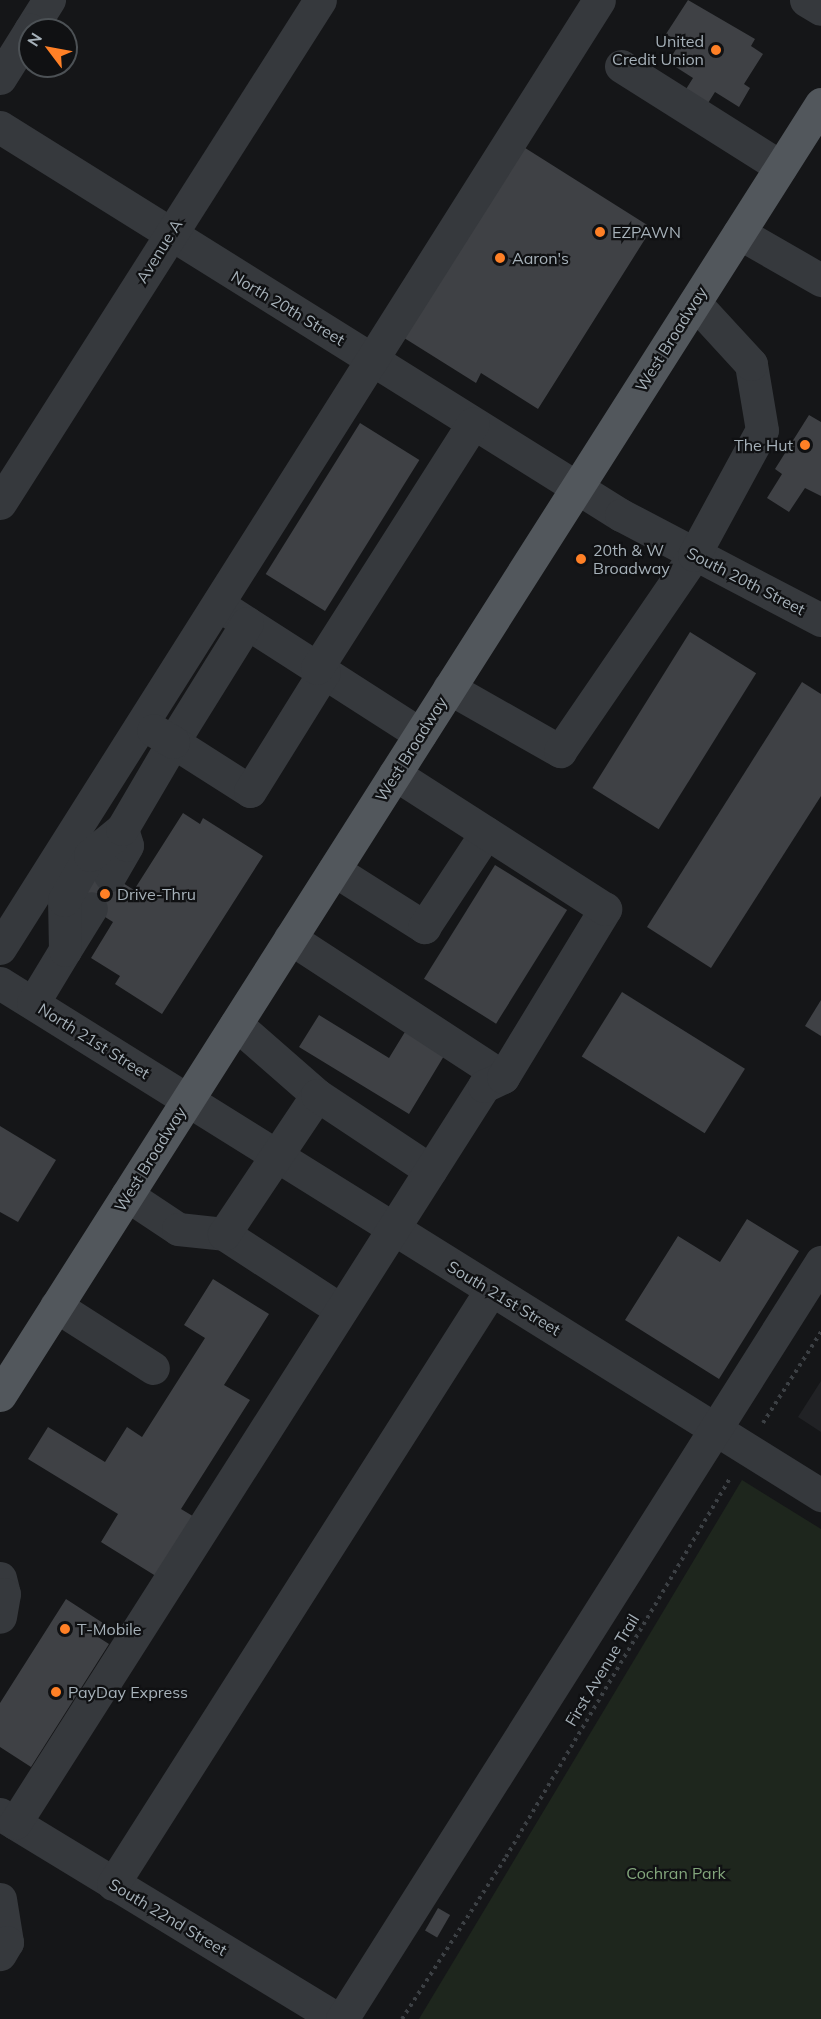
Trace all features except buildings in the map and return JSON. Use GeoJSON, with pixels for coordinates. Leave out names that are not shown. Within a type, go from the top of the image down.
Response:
{"type":"FeatureCollection","features":[{"type":"Feature","properties":{"kind":"main road","name":"West Broadway"},"geometry":{"type":"LineString","coordinates":[[0,1395],[694,303],[781,167],[818,115]]}},
{"type":"Feature","properties":{"kind":"street"},"geometry":{"type":"LineString","coordinates":[[38,18],[49,0]]}},
{"type":"Feature","properties":{"kind":"street","name":"Avenue A"},"geometry":{"type":"LineString","coordinates":[[0,503],[320,0]]}},
{"type":"Feature","properties":{"kind":"street"},"geometry":{"type":"LineString","coordinates":[[0,948],[598,0]]}},
{"type":"Feature","properties":{"kind":"street"},"geometry":{"type":"LineString","coordinates":[[806,0],[821,9]]}},
{"type":"Feature","properties":{"kind":"street"},"geometry":{"type":"LineString","coordinates":[[0,78],[18,49]]}},
{"type":"Feature","properties":{"kind":"street"},"geometry":{"type":"LineString","coordinates":[[621,66],[781,167]]}},
{"type":"Feature","properties":{"kind":"street","name":"North 20th Street"},"geometry":{"type":"LineString","coordinates":[[0,127],[577,489]]}},
{"type":"Feature","properties":{"kind":"street"},"geometry":{"type":"LineString","coordinates":[[739,233],[816,267]]}},
{"type":"Feature","properties":{"kind":"street"},"geometry":{"type":"LineString","coordinates":[[449,688],[560,752],[694,555],[762,430],[751,364],[694,303]]}},
{"type":"Feature","properties":{"kind":"street"},"geometry":{"type":"LineString","coordinates":[[141,723],[250,791],[321,670],[473,423]]}},
{"type":"Feature","properties":{"kind":"street","name":"South 20th Street"},"geometry":{"type":"LineString","coordinates":[[577,489],[694,555],[821,620]]}},
{"type":"Feature","properties":{"kind":"street"},"geometry":{"type":"LineString","coordinates":[[217,604],[420,734]]}},
{"type":"Feature","properties":{"kind":"street"},"geometry":{"type":"LineString","coordinates":[[65,950],[64,900],[90,855],[122,829],[247,623]]}},
{"type":"Feature","properties":{"kind":"street"},"geometry":{"type":"LineString","coordinates":[[7,1819],[393,1229],[483,1086],[503,1077],[605,909],[395,774]]}},
{"type":"Feature","properties":{"kind":"street"},"geometry":{"type":"LineString","coordinates":[[110,875],[127,845],[122,829]]}},
{"type":"Feature","properties":{"kind":"street"},"geometry":{"type":"LineString","coordinates":[[334,870],[424,927],[486,833]]}},
{"type":"Feature","properties":{"kind":"street"},"geometry":{"type":"LineString","coordinates":[[33,1003],[92,908]]}},
{"type":"Feature","properties":{"kind":"street"},"geometry":{"type":"LineString","coordinates":[[290,938],[503,1077]]}},
{"type":"Feature","properties":{"kind":"street","name":"North 21st Street"},"geometry":{"type":"LineString","coordinates":[[0,983],[188,1100]]}},
{"type":"Feature","properties":{"kind":"street"},"geometry":{"type":"LineString","coordinates":[[236,1024],[317,1095],[430,1170]]}},
{"type":"Feature","properties":{"kind":"street"},"geometry":{"type":"LineString","coordinates":[[224,1234],[317,1095]]}},
{"type":"Feature","properties":{"kind":"street","name":"South 21st Street"},"geometry":{"type":"LineString","coordinates":[[188,1100],[491,1290],[715,1425],[821,1495]]}},
{"type":"Feature","properties":{"kind":"street"},"geometry":{"type":"LineString","coordinates":[[127,1196],[178,1229],[224,1234],[340,1310]]}},
{"type":"Feature","properties":{"kind":"street"},"geometry":{"type":"LineString","coordinates":[[342,2019],[715,1425],[821,1262]]}},
{"type":"Feature","properties":{"kind":"street"},"geometry":{"type":"LineString","coordinates":[[113,1884],[491,1290]]}},
{"type":"Feature","properties":{"kind":"street"},"geometry":{"type":"LineString","coordinates":[[56,1306],[153,1368]]}},
{"type":"Feature","properties":{"kind":"street"},"geometry":{"type":"LineString","coordinates":[[0,1578],[0,1617]]}},
{"type":"Feature","properties":{"kind":"street","name":"South 22nd Street"},"geometry":{"type":"LineString","coordinates":[[7,1819],[337,2019]]}},
{"type":"Feature","properties":{"kind":"street"},"geometry":{"type":"LineString","coordinates":[[0,1954],[7,1942],[2,1915]]}},
{"type":"Feature","properties":{"kind":"path","name":"First Avenue Trail"},"geometry":{"type":"LineString","coordinates":[[402,2019],[506,1857],[748,1447],[821,1332]]}},
{"type":"Feature","properties":{"kind":"shaded area"},"geometry":{"type":"Polygon","coordinates":[[[821,1381],[821,1432],[798,1417],[821,1381]]]}},
{"type":"Feature","properties":{"kind":"green space","name":"Cochran Park"},"geometry":{"type":"Polygon","coordinates":[[[742,1480],[821,1529],[821,2019],[419,2019],[742,1480]]]}},
{"type":"Feature","properties":{"kind":"place","name":"United Credit Union"},"geometry":{"type":"Point","coordinates":[716,50]}},
{"type":"Feature","properties":{"kind":"place","name":"EZPAWN"},"geometry":{"type":"Point","coordinates":[600,232]}},
{"type":"Feature","properties":{"kind":"place","name":"Aaron's"},"geometry":{"type":"Point","coordinates":[500,258]}},
{"type":"Feature","properties":{"kind":"place","name":"The Hut"},"geometry":{"type":"Point","coordinates":[805,445]}},
{"type":"Feature","properties":{"kind":"place","name":"20th & W Broadway"},"geometry":{"type":"Point","coordinates":[581,559]}},
{"type":"Feature","properties":{"kind":"place","name":"Drive-Thru"},"geometry":{"type":"Point","coordinates":[105,894]}},
{"type":"Feature","properties":{"kind":"place","name":"T-Mobile"},"geometry":{"type":"Point","coordinates":[65,1629]}},
{"type":"Feature","properties":{"kind":"place","name":"PayDay Express"},"geometry":{"type":"Point","coordinates":[56,1692]}}]}
